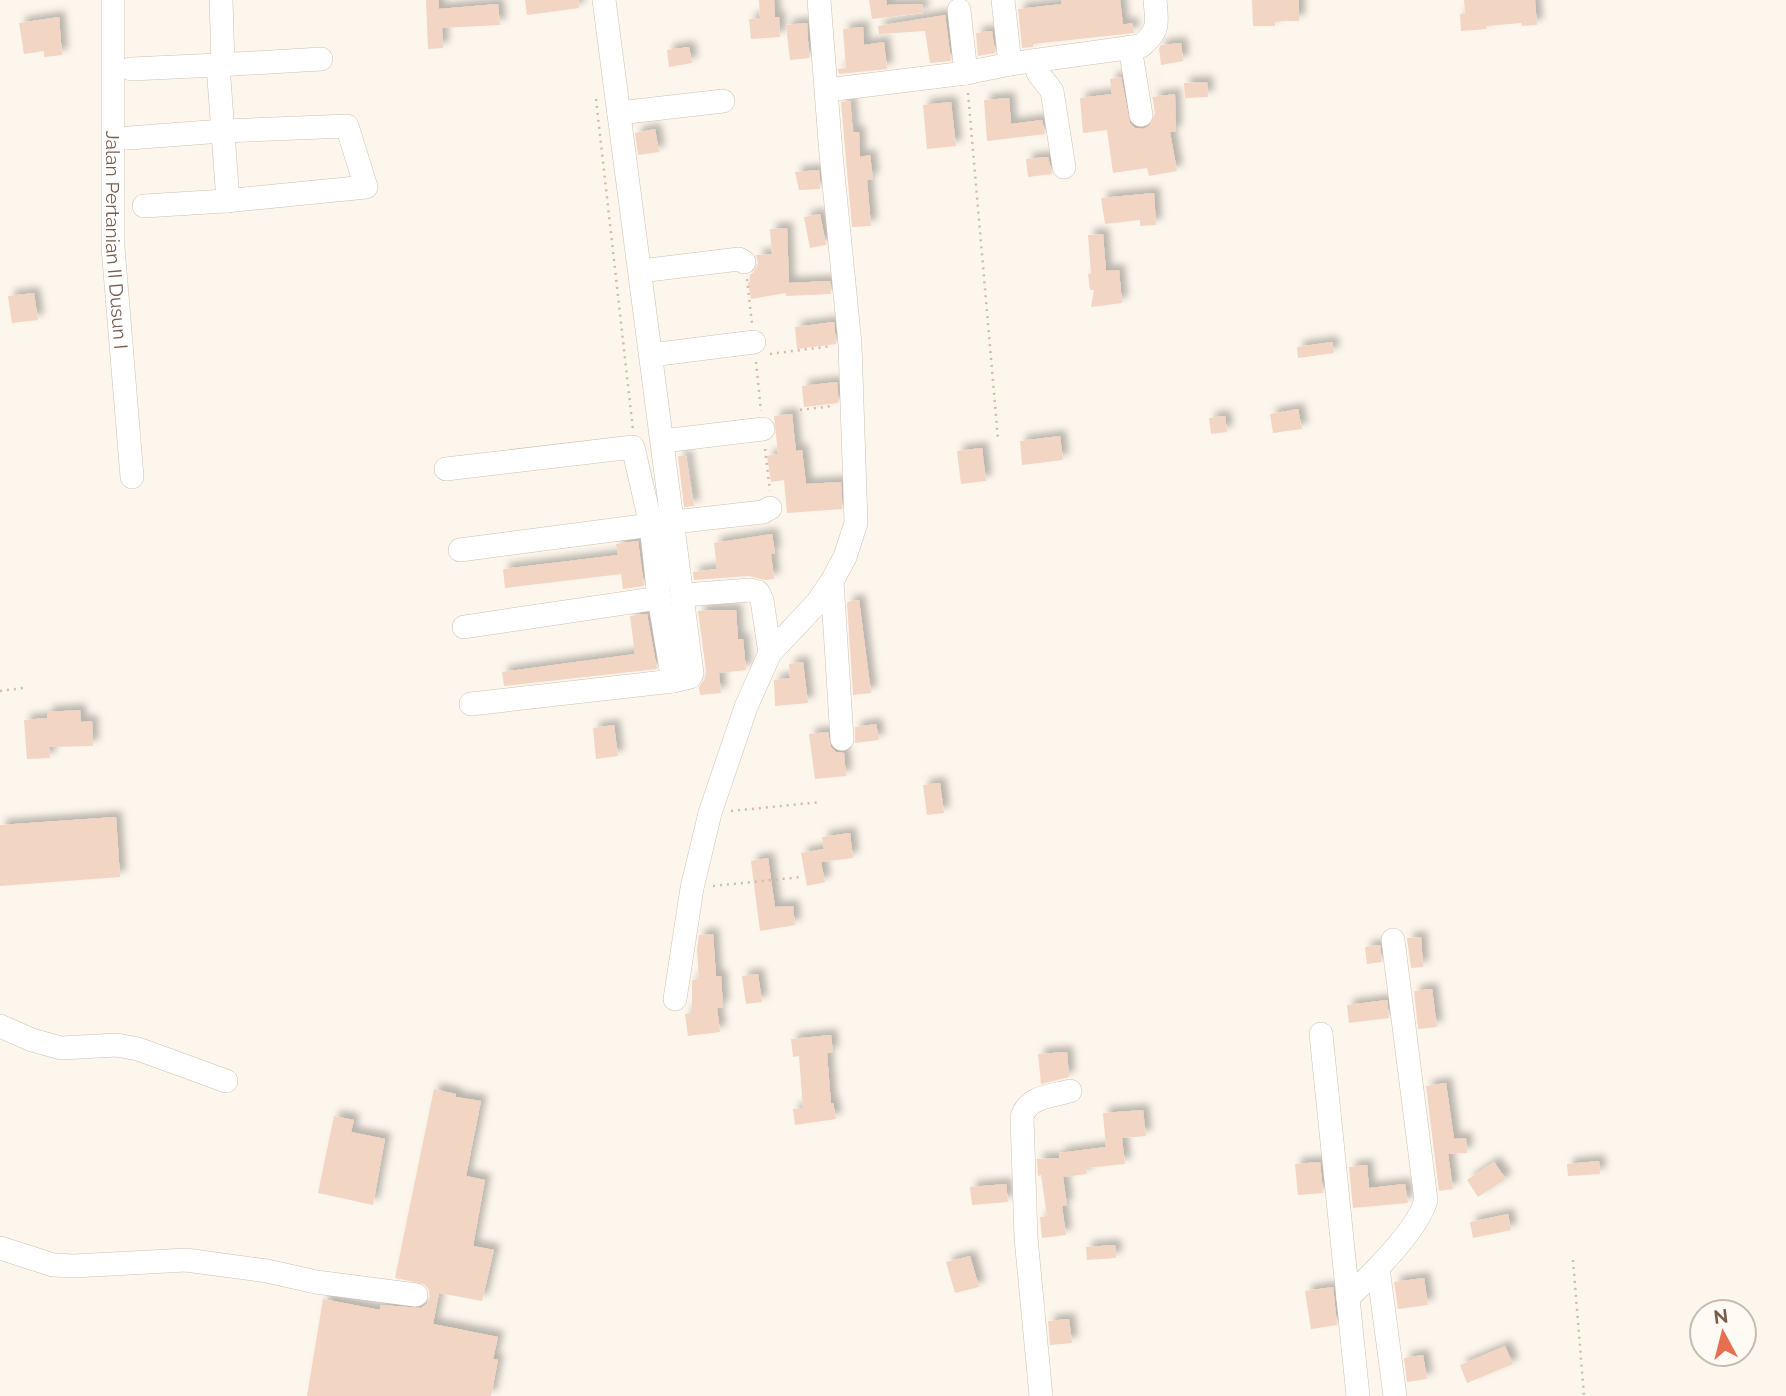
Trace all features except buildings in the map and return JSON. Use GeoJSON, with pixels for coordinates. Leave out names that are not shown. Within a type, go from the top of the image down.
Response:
{"type":"FeatureCollection","features":[{"type":"Feature","properties":{"kind":"street","name":"Jalan Pertanian II Dusun I"},"geometry":{"type":"LineString","coordinates":[[113,0],[113,247],[132,477]]}},
{"type":"Feature","properties":{"kind":"street"},"geometry":{"type":"LineString","coordinates":[[221,0],[222,131],[228,201]]}},
{"type":"Feature","properties":{"kind":"street"},"geometry":{"type":"LineString","coordinates":[[604,0],[663,441],[659,598],[673,681]]}},
{"type":"Feature","properties":{"kind":"street"},"geometry":{"type":"LineString","coordinates":[[675,999],[692,888],[710,813],[746,707],[770,653],[817,603],[832,581],[845,557],[856,523],[850,344],[819,0]]}},
{"type":"Feature","properties":{"kind":"street"},"geometry":{"type":"LineString","coordinates":[[1003,0],[1010,64]]}},
{"type":"Feature","properties":{"kind":"street"},"geometry":{"type":"LineString","coordinates":[[827,90],[1141,46],[1155,32],[1155,0]]}},
{"type":"Feature","properties":{"kind":"street"},"geometry":{"type":"LineString","coordinates":[[958,9],[966,72]]}},
{"type":"Feature","properties":{"kind":"street"},"geometry":{"type":"LineString","coordinates":[[1130,47],[1141,115]]}},
{"type":"Feature","properties":{"kind":"street"},"geometry":{"type":"LineString","coordinates":[[131,69],[321,59]]}},
{"type":"Feature","properties":{"kind":"street"},"geometry":{"type":"LineString","coordinates":[[1035,61],[1038,74],[1052,91],[1064,167]]}},
{"type":"Feature","properties":{"kind":"street"},"geometry":{"type":"LineString","coordinates":[[619,113],[723,101]]}},
{"type":"Feature","properties":{"kind":"street"},"geometry":{"type":"LineString","coordinates":[[129,138],[347,126],[366,187],[228,201],[144,206]]}},
{"type":"Feature","properties":{"kind":"street"},"geometry":{"type":"LineString","coordinates":[[640,271],[739,259],[744,262]]}},
{"type":"Feature","properties":{"kind":"street"},"geometry":{"type":"LineString","coordinates":[[651,355],[754,349]]}},
{"type":"Feature","properties":{"kind":"street"},"geometry":{"type":"LineString","coordinates":[[663,441],[763,429]]}},
{"type":"Feature","properties":{"kind":"street"},"geometry":{"type":"LineString","coordinates":[[446,469],[630,447],[635,450],[663,523],[684,595],[693,667],[690,677],[673,681],[471,704]]}},
{"type":"Feature","properties":{"kind":"street"},"geometry":{"type":"LineString","coordinates":[[460,550],[763,512],[770,508]]}},
{"type":"Feature","properties":{"kind":"street"},"geometry":{"type":"LineString","coordinates":[[832,581],[842,739]]}},
{"type":"Feature","properties":{"kind":"street"},"geometry":{"type":"LineString","coordinates":[[684,595],[750,590],[758,592],[762,600],[770,653]]}},
{"type":"Feature","properties":{"kind":"street"},"geometry":{"type":"LineString","coordinates":[[464,627],[659,598]]}},
{"type":"Feature","properties":{"kind":"street"},"geometry":{"type":"LineString","coordinates":[[1348,1298],[1378,1268],[1423,1212],[1426,1200],[1393,940]]}},
{"type":"Feature","properties":{"kind":"street"},"geometry":{"type":"LineString","coordinates":[[0,1026],[32,1040],[61,1048],[117,1045],[138,1049],[226,1081]]}},
{"type":"Feature","properties":{"kind":"street"},"geometry":{"type":"LineString","coordinates":[[1321,1034],[1358,1396]]}},
{"type":"Feature","properties":{"kind":"street"},"geometry":{"type":"LineString","coordinates":[[1041,1396],[1026,1238],[1022,1117],[1024,1108],[1033,1101],[1070,1091]]}},
{"type":"Feature","properties":{"kind":"street"},"geometry":{"type":"LineString","coordinates":[[0,1248],[53,1265],[186,1260],[267,1271],[316,1282],[416,1295]]}},
{"type":"Feature","properties":{"kind":"street"},"geometry":{"type":"LineString","coordinates":[[1378,1268],[1395,1396]]}},
{"type":"Feature","properties":{"kind":"path"},"geometry":{"type":"LineString","coordinates":[[966,72],[998,439]]}},
{"type":"Feature","properties":{"kind":"path"},"geometry":{"type":"LineString","coordinates":[[596,96],[635,450]]}},
{"type":"Feature","properties":{"kind":"path"},"geometry":{"type":"LineString","coordinates":[[744,262],[770,508]]}},
{"type":"Feature","properties":{"kind":"path"},"geometry":{"type":"LineString","coordinates":[[754,349],[850,344]]}},
{"type":"Feature","properties":{"kind":"path"},"geometry":{"type":"LineString","coordinates":[[800,410],[853,403]]}},
{"type":"Feature","properties":{"kind":"path"},"geometry":{"type":"LineString","coordinates":[[0,691],[23,688]]}},
{"type":"Feature","properties":{"kind":"path"},"geometry":{"type":"LineString","coordinates":[[710,813],[821,802]]}},
{"type":"Feature","properties":{"kind":"path"},"geometry":{"type":"LineString","coordinates":[[692,888],[802,877]]}},
{"type":"Feature","properties":{"kind":"path"},"geometry":{"type":"LineString","coordinates":[[1573,1260],[1584,1396]]}}]}
